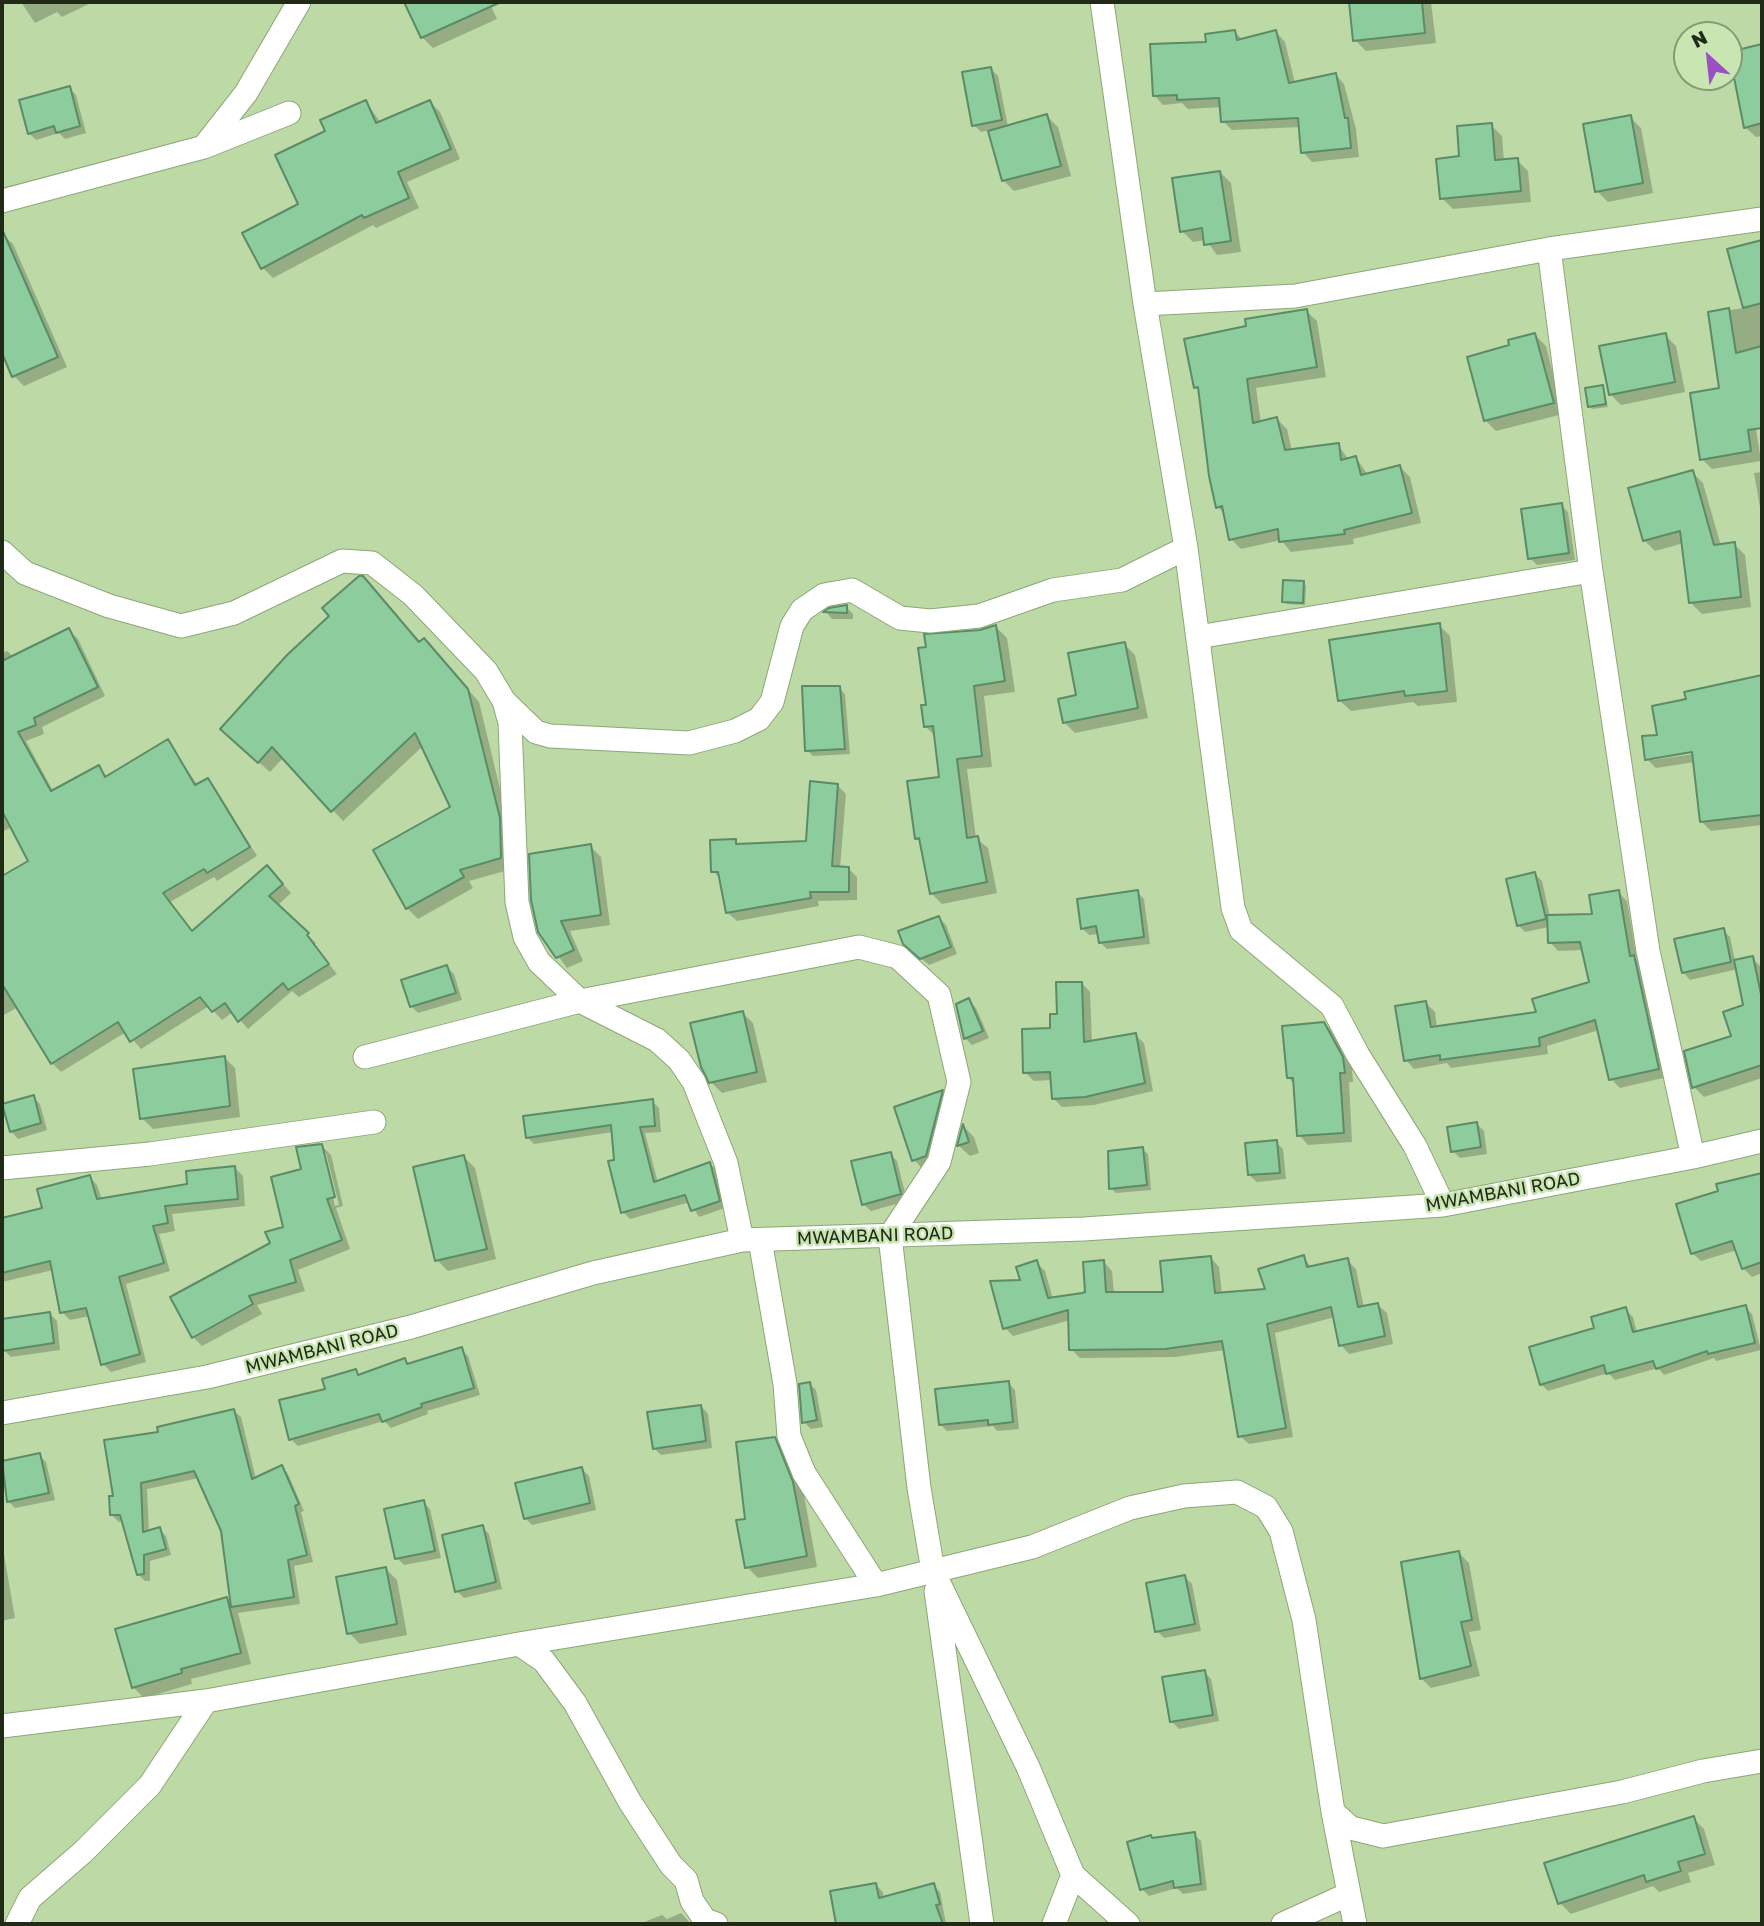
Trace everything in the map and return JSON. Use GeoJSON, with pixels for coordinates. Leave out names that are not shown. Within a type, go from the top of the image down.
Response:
{"type":"FeatureCollection","features":[{"type":"Feature","properties":{"kind":"street"},"geometry":{"type":"LineString","coordinates":[[204,147],[246,93],[299,2]]}},
{"type":"Feature","properties":{"kind":"street"},"geometry":{"type":"LineString","coordinates":[[1102,2],[1145,303],[1186,548],[1231,896],[1241,930],[1332,1006],[1358,1055],[1415,1146],[1443,1205]]}},
{"type":"Feature","properties":{"kind":"street"},"geometry":{"type":"LineString","coordinates":[[2,201],[204,147],[289,113]]}},
{"type":"Feature","properties":{"kind":"street"},"geometry":{"type":"LineString","coordinates":[[1145,303],[1296,296],[1549,249],[1762,219]]}},
{"type":"Feature","properties":{"kind":"street"},"geometry":{"type":"LineString","coordinates":[[1549,249],[1591,571],[1648,951],[1693,1157]]}},
{"type":"Feature","properties":{"kind":"street"},"geometry":{"type":"LineString","coordinates":[[2,552],[25,573],[109,606],[181,626],[234,613],[342,561],[372,563],[414,595],[486,671],[505,701],[536,732],[550,736],[689,743],[736,732],[759,719],[772,702],[792,625],[802,610],[824,595],[852,590],[900,618],[930,621],[979,616],[1053,590],[1122,580],[1186,548]]}},
{"type":"Feature","properties":{"kind":"street"},"geometry":{"type":"LineString","coordinates":[[1198,638],[1591,571]]}},
{"type":"Feature","properties":{"kind":"street"},"geometry":{"type":"LineString","coordinates":[[505,701],[510,723],[520,920],[539,962],[580,1001],[657,1040],[680,1060],[694,1082],[726,1163],[751,1240],[785,1384],[789,1436],[804,1473],[876,1585]]}},
{"type":"Feature","properties":{"kind":"street"},"geometry":{"type":"LineString","coordinates":[[365,1057],[580,1001],[859,947],[898,957],[939,995],[959,1082],[939,1161],[890,1236],[919,1488],[982,1924]]}},
{"type":"Feature","properties":{"kind":"street"},"geometry":{"type":"LineString","coordinates":[[2,1168],[149,1154],[374,1122]]}},
{"type":"Feature","properties":{"kind":"street","name":"MWAMBANI ROAD"},"geometry":{"type":"LineString","coordinates":[[2,1413],[206,1377],[411,1327],[593,1273],[751,1240],[1084,1230],[1443,1205],[1693,1157],[1762,1141]]}},
{"type":"Feature","properties":{"kind":"street"},"geometry":{"type":"LineString","coordinates":[[2,1726],[206,1701],[519,1644],[876,1585],[1032,1547],[1130,1508],[1184,1496],[1237,1492],[1266,1507],[1281,1531],[1304,1620],[1333,1812],[1355,1924]]}},
{"type":"Feature","properties":{"kind":"street"},"geometry":{"type":"LineString","coordinates":[[933,1571],[1028,1767],[1073,1875],[1128,1924]]}},
{"type":"Feature","properties":{"kind":"street"},"geometry":{"type":"LineString","coordinates":[[519,1644],[544,1661],[575,1703],[631,1802],[671,1865],[686,1880],[692,1901],[705,1920],[716,1924]]}},
{"type":"Feature","properties":{"kind":"street"},"geometry":{"type":"LineString","coordinates":[[17,1924],[30,1898],[83,1852],[150,1785],[206,1701]]}},
{"type":"Feature","properties":{"kind":"street"},"geometry":{"type":"LineString","coordinates":[[1333,1812],[1351,1828],[1383,1836],[1622,1792],[1703,1771],[1762,1761]]}},
{"type":"Feature","properties":{"kind":"street"},"geometry":{"type":"LineString","coordinates":[[1054,1924],[1073,1875]]}},
{"type":"Feature","properties":{"kind":"street"},"geometry":{"type":"LineString","coordinates":[[1283,1924],[1349,1894]]}},
{"type":"Feature","properties":{"kind":"building"},"geometry":{"type":"Polygon","coordinates":[[[404,2],[501,2],[421,38],[404,2]]]}},
{"type":"Feature","properties":{"kind":"building"},"geometry":{"type":"Polygon","coordinates":[[[1349,2],[1422,2],[1425,33],[1353,41],[1349,2]]]}},
{"type":"Feature","properties":{"kind":"building"},"geometry":{"type":"Polygon","coordinates":[[[1235,30],[1237,40],[1276,30],[1289,83],[1336,73],[1345,118],[1348,118],[1351,148],[1301,153],[1298,118],[1221,122],[1219,98],[1177,100],[1177,95],[1153,96],[1150,44],[1206,42],[1205,34],[1235,30]]]}},
{"type":"Feature","properties":{"kind":"building"},"geometry":{"type":"Polygon","coordinates":[[[1762,44],[1762,123],[1744,128],[1737,91],[1743,91],[1743,49],[1762,44]]]}},
{"type":"Feature","properties":{"kind":"building"},"geometry":{"type":"Polygon","coordinates":[[[991,67],[1002,120],[972,126],[962,72],[991,67]]]}},
{"type":"Feature","properties":{"kind":"building"},"geometry":{"type":"Polygon","coordinates":[[[70,86],[80,126],[56,133],[54,126],[28,134],[19,100],[70,86]]]}},
{"type":"Feature","properties":{"kind":"building"},"geometry":{"type":"Polygon","coordinates":[[[366,100],[376,123],[430,100],[451,149],[398,172],[409,198],[364,218],[362,215],[261,269],[242,233],[298,204],[275,155],[325,131],[320,120],[366,100]]]}},
{"type":"Feature","properties":{"kind":"building"},"geometry":{"type":"Polygon","coordinates":[[[1047,114],[1061,166],[1002,181],[988,131],[1047,114]]]}},
{"type":"Feature","properties":{"kind":"building"},"geometry":{"type":"Polygon","coordinates":[[[1631,115],[1643,183],[1595,192],[1583,124],[1631,115]]]}},
{"type":"Feature","properties":{"kind":"building"},"geometry":{"type":"Polygon","coordinates":[[[1492,123],[1495,160],[1518,158],[1521,191],[1440,199],[1436,159],[1459,156],[1457,126],[1492,123]]]}},
{"type":"Feature","properties":{"kind":"building"},"geometry":{"type":"Polygon","coordinates":[[[1220,171],[1231,241],[1204,245],[1202,228],[1180,232],[1172,178],[1220,171]]]}},
{"type":"Feature","properties":{"kind":"building"},"geometry":{"type":"Polygon","coordinates":[[[2,229],[58,357],[12,377],[2,353],[2,229]]]}},
{"type":"Feature","properties":{"kind":"building"},"geometry":{"type":"Polygon","coordinates":[[[1762,240],[1762,303],[1743,308],[1727,249],[1762,240]]]}},
{"type":"Feature","properties":{"kind":"building"},"geometry":{"type":"Polygon","coordinates":[[[1729,308],[1736,353],[1762,346],[1762,428],[1748,430],[1751,451],[1700,460],[1690,393],[1719,388],[1708,312],[1729,308]]]}},
{"type":"Feature","properties":{"kind":"building"},"geometry":{"type":"Polygon","coordinates":[[[1307,309],[1317,367],[1247,379],[1253,423],[1277,417],[1285,450],[1339,443],[1341,460],[1356,456],[1361,475],[1400,465],[1412,513],[1344,530],[1345,534],[1279,542],[1278,529],[1229,540],[1222,506],[1216,508],[1209,476],[1198,387],[1194,388],[1184,339],[1246,326],[1245,319],[1307,309]]]}},
{"type":"Feature","properties":{"kind":"building"},"geometry":{"type":"Polygon","coordinates":[[[1535,333],[1554,403],[1484,421],[1467,357],[1509,345],[1508,340],[1535,333]]]}},
{"type":"Feature","properties":{"kind":"building"},"geometry":{"type":"Polygon","coordinates":[[[1666,333],[1675,382],[1609,395],[1599,346],[1666,333]]]}},
{"type":"Feature","properties":{"kind":"building"},"geometry":{"type":"Polygon","coordinates":[[[1603,385],[1606,404],[1588,407],[1585,388],[1603,385]]]}},
{"type":"Feature","properties":{"kind":"building"},"geometry":{"type":"Polygon","coordinates":[[[1693,470],[1714,545],[1735,542],[1741,597],[1689,603],[1680,531],[1643,541],[1628,488],[1693,470]]]}},
{"type":"Feature","properties":{"kind":"building"},"geometry":{"type":"Polygon","coordinates":[[[1562,503],[1569,553],[1528,559],[1521,509],[1562,503]]]}},
{"type":"Feature","properties":{"kind":"building"},"geometry":{"type":"Polygon","coordinates":[[[359,576],[363,576],[419,642],[424,638],[468,689],[500,818],[501,858],[460,870],[464,877],[406,909],[373,850],[450,807],[415,733],[331,812],[272,747],[258,763],[220,729],[287,655],[329,616],[322,608],[359,576]]]}},
{"type":"Feature","properties":{"kind":"building"},"geometry":{"type":"Polygon","coordinates":[[[1283,580],[1304,581],[1303,603],[1282,602],[1283,580]]]}},
{"type":"Feature","properties":{"kind":"building"},"geometry":{"type":"Polygon","coordinates":[[[847,605],[847,613],[823,612],[829,608],[847,605]]]}},
{"type":"Feature","properties":{"kind":"building"},"geometry":{"type":"Polygon","coordinates":[[[1440,623],[1447,691],[1405,696],[1404,691],[1338,701],[1329,640],[1440,623]]]}},
{"type":"Feature","properties":{"kind":"building"},"geometry":{"type":"Polygon","coordinates":[[[996,625],[1005,681],[974,686],[982,756],[957,759],[967,838],[978,836],[987,882],[930,894],[919,838],[915,839],[907,781],[939,777],[933,726],[924,727],[921,705],[926,705],[918,648],[926,647],[924,634],[980,630],[996,625]]]}},
{"type":"Feature","properties":{"kind":"building"},"geometry":{"type":"Polygon","coordinates":[[[69,628],[98,687],[34,718],[36,725],[18,732],[51,791],[99,765],[105,777],[168,739],[195,785],[208,778],[250,847],[207,873],[204,869],[163,893],[192,931],[267,865],[283,884],[269,896],[309,933],[307,935],[329,964],[288,990],[283,983],[238,1022],[225,1003],[212,1012],[200,997],[130,1042],[118,1022],[51,1064],[2,984],[2,876],[28,861],[2,811],[2,661],[69,628]]]}},
{"type":"Feature","properties":{"kind":"building"},"geometry":{"type":"Polygon","coordinates":[[[1125,642],[1138,708],[1063,723],[1058,699],[1076,695],[1068,653],[1125,642]]]}},
{"type":"Feature","properties":{"kind":"building"},"geometry":{"type":"Polygon","coordinates":[[[1762,675],[1762,815],[1700,822],[1692,752],[1645,760],[1642,736],[1657,735],[1652,706],[1686,699],[1684,692],[1762,675]]]}},
{"type":"Feature","properties":{"kind":"building"},"geometry":{"type":"Polygon","coordinates":[[[802,686],[840,686],[845,749],[805,751],[802,686]]]}},
{"type":"Feature","properties":{"kind":"building"},"geometry":{"type":"Polygon","coordinates":[[[810,781],[838,784],[832,866],[849,867],[849,892],[810,892],[811,898],[726,913],[718,872],[711,872],[710,840],[736,839],[736,844],[806,841],[810,781]]]}},
{"type":"Feature","properties":{"kind":"building"},"geometry":{"type":"Polygon","coordinates":[[[591,844],[601,915],[561,921],[574,950],[556,958],[538,932],[531,900],[529,854],[591,844]]]}},
{"type":"Feature","properties":{"kind":"building"},"geometry":{"type":"Polygon","coordinates":[[[1535,872],[1546,919],[1517,926],[1506,879],[1535,872]]]}},
{"type":"Feature","properties":{"kind":"building"},"geometry":{"type":"Polygon","coordinates":[[[1138,890],[1144,937],[1099,943],[1096,926],[1081,929],[1077,899],[1138,890]]]}},
{"type":"Feature","properties":{"kind":"building"},"geometry":{"type":"Polygon","coordinates":[[[1619,890],[1630,956],[1634,955],[1659,1069],[1609,1080],[1595,1020],[1539,1038],[1540,1046],[1440,1060],[1440,1055],[1404,1061],[1395,1006],[1426,1001],[1431,1027],[1536,1012],[1532,999],[1589,982],[1580,942],[1548,943],[1547,915],[1592,914],[1589,895],[1619,890]]]}},
{"type":"Feature","properties":{"kind":"building"},"geometry":{"type":"Polygon","coordinates":[[[939,916],[951,947],[920,959],[903,944],[898,931],[939,916]]]}},
{"type":"Feature","properties":{"kind":"building"},"geometry":{"type":"Polygon","coordinates":[[[1724,928],[1731,962],[1682,973],[1674,939],[1724,928]]]}},
{"type":"Feature","properties":{"kind":"building"},"geometry":{"type":"Polygon","coordinates":[[[1753,956],[1762,999],[1762,1065],[1692,1088],[1684,1051],[1731,1036],[1723,1012],[1743,1005],[1734,960],[1753,956]]]}},
{"type":"Feature","properties":{"kind":"building"},"geometry":{"type":"Polygon","coordinates":[[[447,965],[456,993],[410,1007],[401,980],[447,965]]]}},
{"type":"Feature","properties":{"kind":"building"},"geometry":{"type":"Polygon","coordinates":[[[1056,982],[1082,982],[1084,1042],[1136,1033],[1145,1083],[1085,1097],[1052,1099],[1050,1072],[1023,1073],[1022,1029],[1050,1028],[1050,1014],[1057,1014],[1056,982]]]}},
{"type":"Feature","properties":{"kind":"building"},"geometry":{"type":"Polygon","coordinates":[[[969,998],[983,1031],[964,1039],[956,1004],[969,998]]]}},
{"type":"Feature","properties":{"kind":"building"},"geometry":{"type":"Polygon","coordinates":[[[743,1011],[757,1072],[709,1083],[701,1067],[690,1023],[743,1011]]]}},
{"type":"Feature","properties":{"kind":"building"},"geometry":{"type":"Polygon","coordinates":[[[1324,1022],[1343,1057],[1345,1073],[1340,1073],[1344,1133],[1297,1136],[1293,1078],[1287,1078],[1282,1026],[1324,1022]]]}},
{"type":"Feature","properties":{"kind":"building"},"geometry":{"type":"Polygon","coordinates":[[[225,1056],[230,1106],[140,1119],[133,1069],[225,1056]]]}},
{"type":"Feature","properties":{"kind":"building"},"geometry":{"type":"Polygon","coordinates":[[[943,1090],[926,1156],[912,1161],[894,1107],[943,1090]]]}},
{"type":"Feature","properties":{"kind":"building"},"geometry":{"type":"Polygon","coordinates":[[[34,1095],[41,1123],[10,1132],[2,1104],[34,1095]]]}},
{"type":"Feature","properties":{"kind":"building"},"geometry":{"type":"Polygon","coordinates":[[[653,1099],[655,1126],[640,1127],[654,1182],[710,1162],[720,1201],[691,1211],[685,1195],[621,1213],[608,1161],[614,1160],[611,1125],[526,1138],[523,1116],[653,1099]]]}},
{"type":"Feature","properties":{"kind":"building"},"geometry":{"type":"Polygon","coordinates":[[[1477,1122],[1481,1147],[1451,1152],[1447,1127],[1477,1122]]]}},
{"type":"Feature","properties":{"kind":"building"},"geometry":{"type":"Polygon","coordinates":[[[963,1124],[969,1142],[957,1146],[963,1124]]]}},
{"type":"Feature","properties":{"kind":"building"},"geometry":{"type":"Polygon","coordinates":[[[1277,1140],[1280,1173],[1248,1175],[1245,1143],[1277,1140]]]}},
{"type":"Feature","properties":{"kind":"building"},"geometry":{"type":"Polygon","coordinates":[[[322,1144],[335,1197],[327,1199],[342,1240],[290,1260],[296,1282],[249,1296],[253,1304],[192,1338],[170,1297],[270,1243],[265,1232],[283,1227],[271,1177],[301,1169],[296,1147],[322,1144]]]}},
{"type":"Feature","properties":{"kind":"building"},"geometry":{"type":"Polygon","coordinates":[[[1143,1147],[1147,1185],[1109,1189],[1108,1151],[1143,1147]]]}},
{"type":"Feature","properties":{"kind":"building"},"geometry":{"type":"Polygon","coordinates":[[[891,1152],[901,1194],[862,1205],[851,1161],[891,1152]]]}},
{"type":"Feature","properties":{"kind":"building"},"geometry":{"type":"Polygon","coordinates":[[[464,1155],[487,1249],[435,1261],[413,1167],[464,1155]]]}},
{"type":"Feature","properties":{"kind":"building"},"geometry":{"type":"Polygon","coordinates":[[[235,1166],[238,1199],[165,1206],[168,1223],[153,1226],[164,1263],[119,1277],[140,1354],[101,1365],[86,1308],[60,1313],[50,1261],[2,1273],[2,1218],[42,1208],[37,1189],[90,1175],[97,1199],[187,1184],[186,1171],[235,1166]]]}},
{"type":"Feature","properties":{"kind":"building"},"geometry":{"type":"Polygon","coordinates":[[[1762,1173],[1762,1262],[1742,1269],[1732,1241],[1691,1254],[1676,1204],[1718,1191],[1716,1184],[1762,1173]]]}},
{"type":"Feature","properties":{"kind":"building"},"geometry":{"type":"Polygon","coordinates":[[[1304,1255],[1307,1267],[1348,1258],[1358,1307],[1378,1303],[1385,1336],[1339,1346],[1331,1307],[1267,1324],[1286,1428],[1238,1437],[1222,1341],[1165,1349],[1069,1350],[1068,1310],[1003,1329],[990,1281],[1020,1280],[1016,1267],[1037,1260],[1048,1298],[1082,1293],[1085,1292],[1083,1262],[1104,1260],[1106,1292],[1163,1292],[1160,1261],[1211,1256],[1215,1293],[1265,1289],[1258,1269],[1304,1255]]]}},
{"type":"Feature","properties":{"kind":"building"},"geometry":{"type":"Polygon","coordinates":[[[1746,1305],[1755,1343],[1708,1354],[1707,1351],[1656,1369],[1653,1361],[1606,1374],[1604,1365],[1540,1385],[1529,1347],[1594,1328],[1591,1317],[1626,1307],[1633,1332],[1746,1305]]]}},
{"type":"Feature","properties":{"kind":"building"},"geometry":{"type":"Polygon","coordinates":[[[50,1312],[54,1343],[2,1351],[2,1319],[50,1312]]]}},
{"type":"Feature","properties":{"kind":"building"},"geometry":{"type":"Polygon","coordinates":[[[462,1347],[474,1388],[421,1404],[422,1407],[382,1422],[379,1414],[289,1440],[279,1400],[325,1389],[322,1379],[356,1369],[358,1375],[405,1358],[407,1364],[462,1347]]]}},
{"type":"Feature","properties":{"kind":"building"},"geometry":{"type":"Polygon","coordinates":[[[1009,1381],[1013,1422],[988,1425],[988,1420],[939,1425],[935,1389],[1009,1381]]]}},
{"type":"Feature","properties":{"kind":"building"},"geometry":{"type":"Polygon","coordinates":[[[810,1382],[817,1420],[802,1423],[799,1384],[810,1382]]]}},
{"type":"Feature","properties":{"kind":"building"},"geometry":{"type":"Polygon","coordinates":[[[701,1405],[706,1441],[653,1449],[647,1412],[701,1405]]]}},
{"type":"Feature","properties":{"kind":"building"},"geometry":{"type":"Polygon","coordinates":[[[234,1409],[252,1479],[282,1465],[299,1504],[295,1506],[307,1555],[288,1560],[294,1597],[231,1607],[221,1531],[194,1471],[141,1483],[143,1532],[160,1527],[166,1549],[144,1555],[144,1574],[137,1575],[120,1515],[110,1515],[109,1496],[113,1496],[104,1440],[158,1432],[157,1427],[234,1409]]]}},
{"type":"Feature","properties":{"kind":"building"},"geometry":{"type":"Polygon","coordinates":[[[775,1437],[793,1482],[807,1556],[745,1568],[736,1520],[745,1519],[736,1442],[775,1437]]]}},
{"type":"Feature","properties":{"kind":"building"},"geometry":{"type":"Polygon","coordinates":[[[40,1453],[49,1493],[7,1502],[2,1461],[40,1453]]]}},
{"type":"Feature","properties":{"kind":"building"},"geometry":{"type":"Polygon","coordinates":[[[582,1467],[590,1503],[524,1519],[515,1483],[582,1467]]]}},
{"type":"Feature","properties":{"kind":"building"},"geometry":{"type":"Polygon","coordinates":[[[424,1500],[435,1551],[395,1559],[384,1509],[424,1500]]]}},
{"type":"Feature","properties":{"kind":"building"},"geometry":{"type":"Polygon","coordinates":[[[483,1525],[496,1582],[455,1592],[442,1535],[483,1525]]]}},
{"type":"Feature","properties":{"kind":"building"},"geometry":{"type":"Polygon","coordinates":[[[1459,1551],[1472,1620],[1461,1622],[1471,1666],[1420,1679],[1401,1562],[1459,1551]]]}},
{"type":"Feature","properties":{"kind":"building"},"geometry":{"type":"Polygon","coordinates":[[[386,1567],[397,1624],[347,1634],[336,1577],[386,1567]]]}},
{"type":"Feature","properties":{"kind":"building"},"geometry":{"type":"Polygon","coordinates":[[[1185,1575],[1195,1624],[1155,1632],[1146,1583],[1185,1575]]]}},
{"type":"Feature","properties":{"kind":"building"},"geometry":{"type":"Polygon","coordinates":[[[227,1597],[241,1653],[181,1669],[182,1673],[132,1688],[115,1629],[227,1597]]]}},
{"type":"Feature","properties":{"kind":"building"},"geometry":{"type":"Polygon","coordinates":[[[1205,1670],[1213,1715],[1170,1722],[1162,1677],[1205,1670]]]}},
{"type":"Feature","properties":{"kind":"building"},"geometry":{"type":"Polygon","coordinates":[[[1694,1816],[1705,1854],[1678,1862],[1681,1871],[1646,1882],[1644,1875],[1558,1904],[1544,1863],[1694,1816]]]}},
{"type":"Feature","properties":{"kind":"building"},"geometry":{"type":"Polygon","coordinates":[[[1195,1832],[1201,1884],[1174,1888],[1173,1881],[1140,1890],[1127,1842],[1151,1835],[1152,1838],[1195,1832]]]}},
{"type":"Feature","properties":{"kind":"building"},"geometry":{"type":"Polygon","coordinates":[[[876,1883],[879,1898],[934,1883],[940,1904],[936,1905],[943,1924],[836,1924],[830,1891],[876,1883]]]}}]}
